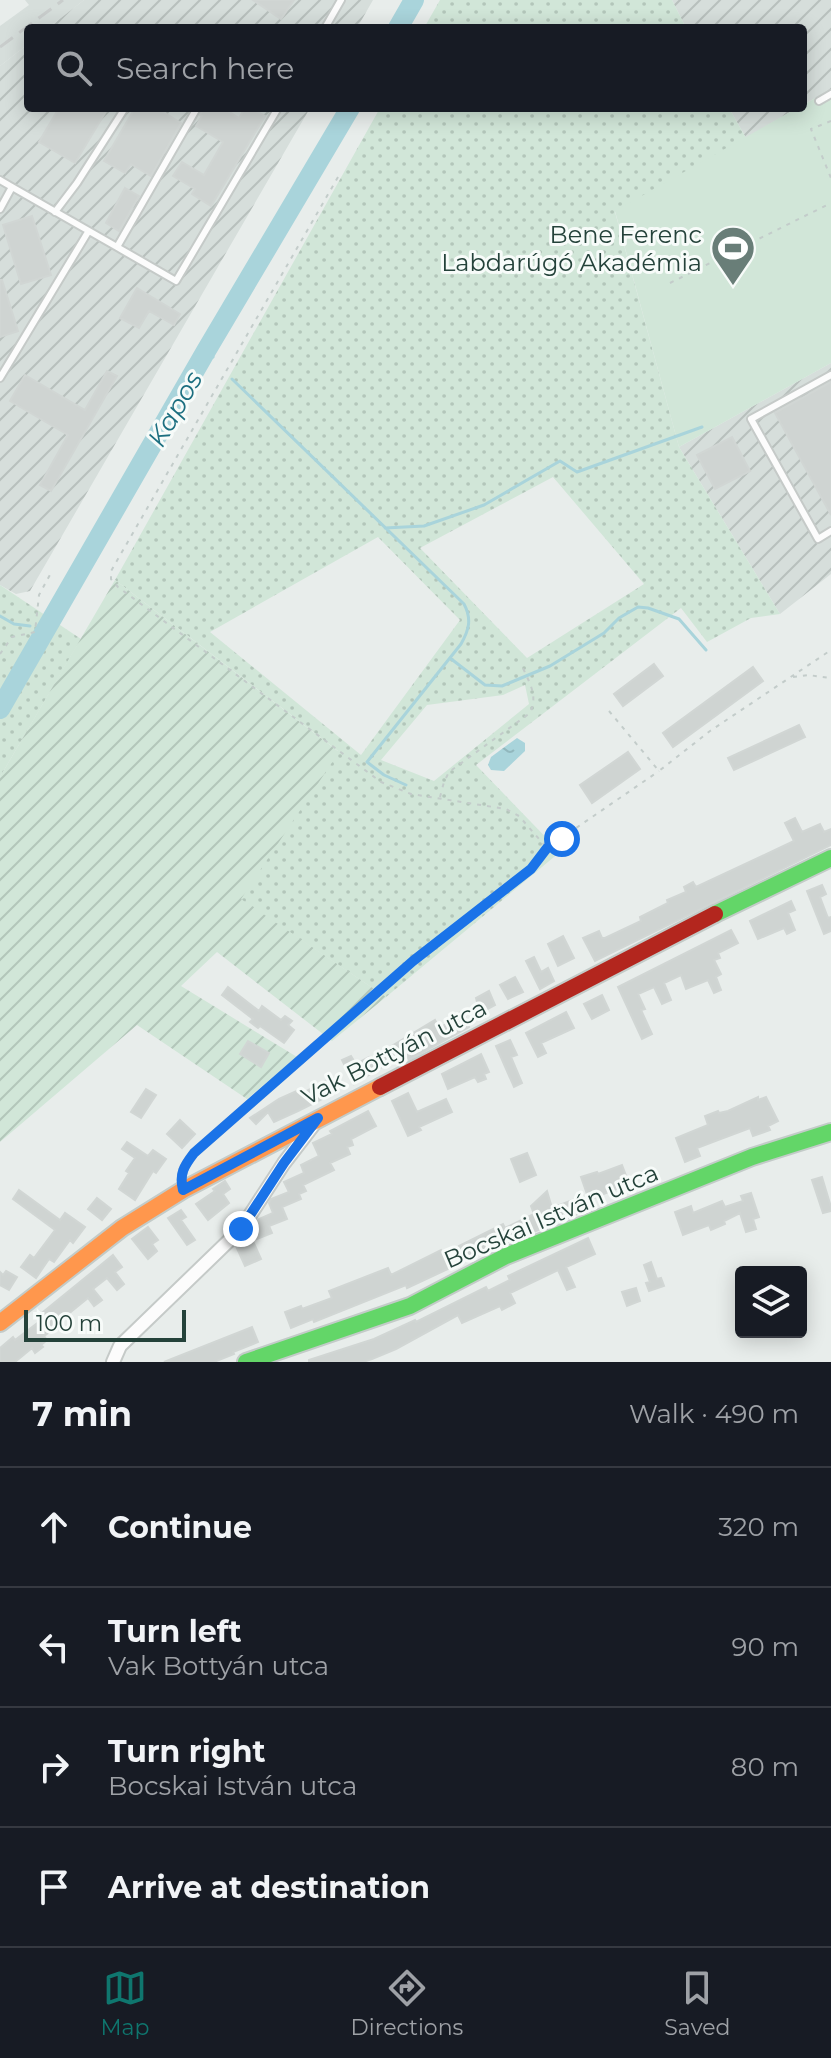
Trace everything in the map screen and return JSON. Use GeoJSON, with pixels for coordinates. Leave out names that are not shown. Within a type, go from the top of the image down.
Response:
{"type":"FeatureCollection","features":[{"type":"Feature","properties":{"kind":"street","name":"Vak Bottyán utca"},"geometry":{"type":"LineString","coordinates":[[0,1323],[122,1228],[183,1190],[667,937],[831,858]]}},
{"type":"Feature","properties":{"kind":"street"},"geometry":{"type":"LineString","coordinates":[[113,1362],[120,1346],[241,1229],[318,1118]]}},
{"type":"Feature","properties":{"kind":"street","name":"Bocskai István utca"},"geometry":{"type":"LineString","coordinates":[[246,1362],[410,1306],[506,1256],[752,1157],[831,1132]]}},
{"type":"Feature","properties":{"kind":"lane"},"geometry":{"type":"LineString","coordinates":[[327,24],[341,0]]}},
{"type":"Feature","properties":{"kind":"lane"},"geometry":{"type":"LineString","coordinates":[[819,101],[831,94]]}},
{"type":"Feature","properties":{"kind":"lane"},"geometry":{"type":"LineString","coordinates":[[55,212],[122,112]]}},
{"type":"Feature","properties":{"kind":"lane"},"geometry":{"type":"LineString","coordinates":[[117,247],[195,112]]}},
{"type":"Feature","properties":{"kind":"lane"},"geometry":{"type":"LineString","coordinates":[[0,180],[176,281],[276,112]]}},
{"type":"Feature","properties":{"kind":"lane"},"geometry":{"type":"LineString","coordinates":[[0,209],[12,187]]}},
{"type":"Feature","properties":{"kind":"lane"},"geometry":{"type":"LineString","coordinates":[[0,378],[88,232]]}},
{"type":"Feature","properties":{"kind":"lane"},"geometry":{"type":"LineString","coordinates":[[831,375],[751,419],[818,539],[831,531]]}},
{"type":"Feature","properties":{"kind":"lane"},"geometry":{"type":"LineString","coordinates":[[183,1190],[180,1178],[194,1153],[317,1045]]}},
{"type":"Feature","properties":{"kind":"path"},"geometry":{"type":"LineString","coordinates":[[831,121],[811,129],[831,178]]}},
{"type":"Feature","properties":{"kind":"path"},"geometry":{"type":"LineString","coordinates":[[338,177],[111,571],[111,579],[381,782],[397,790],[506,809],[527,824],[547,848]]}},
{"type":"Feature","properties":{"kind":"path"},"geometry":{"type":"LineString","coordinates":[[670,283],[831,203]]}},
{"type":"Feature","properties":{"kind":"path"},"geometry":{"type":"LineString","coordinates":[[0,654],[12,637],[35,632],[39,595],[51,573]]}},
{"type":"Feature","properties":{"kind":"path"},"geometry":{"type":"LineString","coordinates":[[317,1045],[421,954],[531,869],[547,848],[659,771],[710,731],[831,650]]}},
{"type":"Feature","properties":{"kind":"path"},"geometry":{"type":"LineString","coordinates":[[439,799],[449,772],[530,713],[534,693],[523,668]]}},
{"type":"Feature","properties":{"kind":"path"},"geometry":{"type":"LineString","coordinates":[[788,678],[808,675],[831,678]]}},
{"type":"Feature","properties":{"kind":"path"},"geometry":{"type":"LineString","coordinates":[[609,711],[659,771]]}},
{"type":"Feature","properties":{"kind":"shaded area"},"geometry":{"type":"Polygon","coordinates":[[[25,0],[84,0],[53,24],[24,24],[24,47],[0,66],[0,26],[29,5],[25,0]]]}},
{"type":"Feature","properties":{"kind":"shaded area"},"geometry":{"type":"Polygon","coordinates":[[[84,0],[373,0],[359,24],[53,24],[84,0]]]}},
{"type":"Feature","properties":{"kind":"shaded area"},"geometry":{"type":"Polygon","coordinates":[[[672,0],[831,0],[831,89],[807,103],[807,24],[684,24],[672,0]]]}},
{"type":"Feature","properties":{"kind":"shaded area"},"geometry":{"type":"Polygon","coordinates":[[[24,47],[24,112],[308,112],[30,591],[16,594],[0,585],[0,66],[24,47]]]}},
{"type":"Feature","properties":{"kind":"shaded area"},"geometry":{"type":"Polygon","coordinates":[[[731,112],[790,112],[746,138],[731,112]]]}},
{"type":"Feature","properties":{"kind":"shaded area"},"geometry":{"type":"Polygon","coordinates":[[[831,363],[831,574],[780,614],[679,447],[831,363]]]}},
{"type":"Feature","properties":{"kind":"green space"},"geometry":{"type":"Polygon","coordinates":[[[440,0],[672,0],[684,24],[426,24],[440,0]]]}},
{"type":"Feature","properties":{"kind":"green space","name":"Bene Ferenc Labdarúgó Akadémia"},"geometry":{"type":"Polygon","coordinates":[[[831,89],[831,363],[679,447],[615,211],[790,112],[807,112],[807,103],[831,89]]]}},
{"type":"Feature","properties":{"kind":"green space"},"geometry":{"type":"Polygon","coordinates":[[[378,112],[731,112],[746,138],[615,212],[679,447],[780,614],[751,618],[707,642],[681,608],[476,765],[560,852],[386,997],[240,899],[338,751],[115,580],[378,112]],[[553,477],[420,548],[527,658],[644,584],[553,477]],[[378,537],[210,632],[361,755],[460,620],[378,537]],[[525,685],[503,695],[427,705],[381,760],[434,781],[529,704],[525,685]]]}},
{"type":"Feature","properties":{"kind":"green space"},"geometry":{"type":"Polygon","coordinates":[[[115,580],[339,752],[241,899],[386,997],[332,1041],[217,952],[181,986],[297,1057],[247,1099],[137,1025],[0,1142],[0,777],[115,580]]]}},
{"type":"Feature","properties":{"kind":"green space"},"geometry":{"type":"Polygon","coordinates":[[[0,585],[81,639],[0,777],[0,585]]]}},
{"type":"Feature","properties":{"kind":"water"},"geometry":{"type":"Polygon","coordinates":[[[517,738],[525,743],[525,751],[504,771],[491,770],[488,765],[491,757],[517,738]]]}},
{"type":"Feature","properties":{"kind":"building"},"geometry":{"type":"Polygon","coordinates":[[[253,0],[294,0],[281,19],[253,0]]]}},
{"type":"Feature","properties":{"kind":"building"},"geometry":{"type":"Polygon","coordinates":[[[57,112],[106,112],[75,163],[39,142],[57,112]]]}},
{"type":"Feature","properties":{"kind":"building"},"geometry":{"type":"Polygon","coordinates":[[[133,112],[164,112],[181,123],[151,176],[131,164],[125,173],[104,161],[133,112]]]}},
{"type":"Feature","properties":{"kind":"building"},"geometry":{"type":"Polygon","coordinates":[[[201,112],[229,112],[239,118],[243,112],[258,112],[265,116],[211,206],[192,194],[195,189],[173,176],[182,162],[204,175],[223,142],[196,126],[201,112]]]}},
{"type":"Feature","properties":{"kind":"building"},"geometry":{"type":"Polygon","coordinates":[[[125,188],[139,196],[119,231],[106,223],[125,188]]]}},
{"type":"Feature","properties":{"kind":"building"},"geometry":{"type":"Polygon","coordinates":[[[32,216],[51,275],[21,284],[3,225],[32,216]]]}},
{"type":"Feature","properties":{"kind":"building"},"geometry":{"type":"Polygon","coordinates":[[[0,280],[18,331],[0,337],[0,280]]]}},
{"type":"Feature","properties":{"kind":"building"},"geometry":{"type":"Polygon","coordinates":[[[137,288],[180,314],[174,325],[149,311],[139,328],[120,318],[137,288]]]}},
{"type":"Feature","properties":{"kind":"building"},"geometry":{"type":"Polygon","coordinates":[[[107,371],[117,376],[51,491],[40,485],[68,435],[10,401],[25,375],[85,410],[107,371]]]}},
{"type":"Feature","properties":{"kind":"building"},"geometry":{"type":"Polygon","coordinates":[[[831,382],[831,515],[775,413],[831,382]]]}},
{"type":"Feature","properties":{"kind":"building"},"geometry":{"type":"Polygon","coordinates":[[[732,437],[750,471],[715,489],[697,455],[732,437]]]}},
{"type":"Feature","properties":{"kind":"building"},"geometry":{"type":"Polygon","coordinates":[[[654,664],[663,676],[623,706],[614,694],[654,664]]]}},
{"type":"Feature","properties":{"kind":"building"},"geometry":{"type":"Polygon","coordinates":[[[753,667],[763,681],[673,747],[663,733],[753,667]]]}},
{"type":"Feature","properties":{"kind":"building"},"geometry":{"type":"Polygon","coordinates":[[[799,725],[805,737],[734,770],[728,758],[799,725]]]}},
{"type":"Feature","properties":{"kind":"building"},"geometry":{"type":"Polygon","coordinates":[[[628,752],[640,769],[592,803],[580,785],[628,752]]]}},
{"type":"Feature","properties":{"kind":"building"},"geometry":{"type":"Polygon","coordinates":[[[795,818],[802,832],[820,824],[824,832],[831,829],[831,845],[595,961],[583,938],[599,931],[605,938],[641,921],[640,917],[686,892],[684,887],[693,882],[696,887],[794,841],[785,823],[795,818]]]}},
{"type":"Feature","properties":{"kind":"building"},"geometry":{"type":"Polygon","coordinates":[[[822,885],[826,894],[820,897],[828,918],[831,917],[831,931],[824,934],[807,891],[822,885]]]}},
{"type":"Feature","properties":{"kind":"building"},"geometry":{"type":"Polygon","coordinates":[[[791,901],[795,910],[788,913],[795,930],[787,934],[784,928],[758,939],[750,921],[791,901]]]}},
{"type":"Feature","properties":{"kind":"building"},"geometry":{"type":"Polygon","coordinates":[[[731,930],[738,943],[718,953],[720,958],[714,960],[721,974],[716,977],[721,990],[714,993],[708,980],[686,989],[681,975],[664,983],[671,1000],[662,1004],[654,987],[638,994],[645,1009],[641,1010],[652,1034],[642,1039],[618,987],[731,930]]]}},
{"type":"Feature","properties":{"kind":"building"},"geometry":{"type":"Polygon","coordinates":[[[563,936],[574,958],[558,966],[548,944],[563,936]]]}},
{"type":"Feature","properties":{"kind":"building"},"geometry":{"type":"Polygon","coordinates":[[[534,957],[541,972],[548,968],[554,981],[540,989],[526,961],[534,957]]]}},
{"type":"Feature","properties":{"kind":"building"},"geometry":{"type":"Polygon","coordinates":[[[515,977],[523,992],[508,999],[500,985],[515,977]]]}},
{"type":"Feature","properties":{"kind":"building"},"geometry":{"type":"Polygon","coordinates":[[[228,987],[259,1011],[262,1006],[281,1020],[285,1016],[292,1021],[288,1025],[294,1030],[284,1043],[250,1022],[253,1019],[222,995],[228,987]]]}},
{"type":"Feature","properties":{"kind":"building"},"geometry":{"type":"Polygon","coordinates":[[[489,991],[495,1005],[480,1013],[476,998],[489,991]]]}},
{"type":"Feature","properties":{"kind":"building"},"geometry":{"type":"Polygon","coordinates":[[[602,995],[609,1010],[592,1019],[584,1004],[602,995]]]}},
{"type":"Feature","properties":{"kind":"building"},"geometry":{"type":"Polygon","coordinates":[[[463,1011],[469,1027],[409,1060],[405,1053],[354,1084],[342,1060],[351,1056],[356,1064],[370,1059],[435,1020],[439,1028],[463,1011]]]}},
{"type":"Feature","properties":{"kind":"building"},"geometry":{"type":"Polygon","coordinates":[[[566,1012],[574,1028],[541,1043],[546,1053],[538,1057],[526,1033],[566,1012]]]}},
{"type":"Feature","properties":{"kind":"building"},"geometry":{"type":"Polygon","coordinates":[[[510,1040],[517,1055],[511,1057],[522,1083],[514,1087],[496,1046],[510,1040]]]}},
{"type":"Feature","properties":{"kind":"building"},"geometry":{"type":"Polygon","coordinates":[[[248,1041],[269,1053],[261,1067],[240,1054],[248,1041]]]}},
{"type":"Feature","properties":{"kind":"building"},"geometry":{"type":"Polygon","coordinates":[[[481,1054],[489,1072],[484,1074],[486,1079],[478,1082],[475,1077],[448,1089],[442,1074],[481,1054]]]}},
{"type":"Feature","properties":{"kind":"building"},"geometry":{"type":"Polygon","coordinates":[[[327,1080],[334,1093],[298,1111],[274,1122],[268,1112],[256,1124],[250,1118],[279,1099],[301,1089],[303,1093],[327,1080]]]}},
{"type":"Feature","properties":{"kind":"building"},"geometry":{"type":"Polygon","coordinates":[[[146,1089],[156,1095],[141,1118],[131,1112],[146,1089]]]}},
{"type":"Feature","properties":{"kind":"building"},"geometry":{"type":"Polygon","coordinates":[[[408,1093],[417,1112],[446,1099],[452,1112],[419,1127],[421,1130],[408,1136],[392,1101],[408,1093]]]}},
{"type":"Feature","properties":{"kind":"building"},"geometry":{"type":"Polygon","coordinates":[[[758,1097],[758,1100],[766,1097],[778,1121],[768,1126],[770,1130],[753,1136],[750,1128],[718,1140],[697,1148],[700,1156],[685,1162],[676,1138],[708,1125],[705,1116],[728,1111],[758,1097]]]}},
{"type":"Feature","properties":{"kind":"building"},"geometry":{"type":"Polygon","coordinates":[[[368,1111],[376,1126],[351,1139],[353,1145],[347,1147],[350,1154],[330,1163],[334,1170],[303,1185],[306,1191],[299,1194],[301,1199],[282,1207],[287,1219],[269,1226],[272,1233],[257,1239],[252,1228],[259,1219],[273,1213],[269,1203],[271,1199],[289,1192],[284,1182],[304,1173],[301,1165],[319,1156],[313,1143],[368,1111]]]}},
{"type":"Feature","properties":{"kind":"building"},"geometry":{"type":"Polygon","coordinates":[[[180,1120],[195,1134],[182,1148],[167,1134],[180,1120]]]}},
{"type":"Feature","properties":{"kind":"building"},"geometry":{"type":"Polygon","coordinates":[[[127,1142],[148,1156],[153,1150],[166,1159],[156,1173],[153,1171],[135,1200],[119,1189],[135,1158],[122,1149],[127,1142]]]}},
{"type":"Feature","properties":{"kind":"building"},"geometry":{"type":"Polygon","coordinates":[[[527,1153],[536,1175],[520,1182],[511,1159],[527,1153]]]}},
{"type":"Feature","properties":{"kind":"building"},"geometry":{"type":"Polygon","coordinates":[[[622,1165],[628,1181],[589,1200],[581,1177],[622,1165]]]}},
{"type":"Feature","properties":{"kind":"building"},"geometry":{"type":"Polygon","coordinates":[[[822,1177],[831,1207],[831,1211],[823,1213],[812,1180],[822,1177]]]}},
{"type":"Feature","properties":{"kind":"building"},"geometry":{"type":"Polygon","coordinates":[[[225,1181],[230,1189],[223,1194],[229,1203],[208,1220],[196,1204],[225,1181]]]}},
{"type":"Feature","properties":{"kind":"building"},"geometry":{"type":"Polygon","coordinates":[[[19,1190],[60,1220],[65,1213],[85,1227],[73,1243],[70,1240],[54,1262],[49,1259],[36,1278],[21,1267],[30,1255],[34,1258],[55,1230],[13,1199],[19,1190]]]}},
{"type":"Feature","properties":{"kind":"building"},"geometry":{"type":"Polygon","coordinates":[[[547,1191],[552,1208],[575,1199],[580,1213],[465,1260],[459,1246],[503,1224],[505,1228],[534,1214],[531,1206],[547,1191]]]}},
{"type":"Feature","properties":{"kind":"building"},"geometry":{"type":"Polygon","coordinates":[[[751,1193],[759,1217],[753,1219],[756,1229],[746,1232],[740,1213],[711,1230],[709,1225],[683,1235],[675,1212],[691,1206],[693,1213],[722,1201],[725,1207],[743,1201],[741,1196],[751,1193]]]}},
{"type":"Feature","properties":{"kind":"building"},"geometry":{"type":"Polygon","coordinates":[[[97,1198],[111,1209],[102,1220],[88,1209],[97,1198]]]}},
{"type":"Feature","properties":{"kind":"building"},"geometry":{"type":"Polygon","coordinates":[[[181,1210],[186,1217],[181,1220],[195,1240],[187,1245],[168,1218],[181,1210]]]}},
{"type":"Feature","properties":{"kind":"building"},"geometry":{"type":"Polygon","coordinates":[[[148,1227],[158,1240],[152,1244],[157,1251],[148,1259],[132,1239],[148,1227]]]}},
{"type":"Feature","properties":{"kind":"building"},"geometry":{"type":"Polygon","coordinates":[[[588,1238],[595,1254],[566,1267],[575,1287],[567,1290],[558,1270],[510,1293],[515,1303],[502,1310],[500,1306],[462,1323],[458,1315],[372,1359],[363,1362],[309,1362],[416,1322],[486,1287],[488,1291],[510,1280],[508,1276],[588,1238]]]}},
{"type":"Feature","properties":{"kind":"building"},"geometry":{"type":"Polygon","coordinates":[[[252,1239],[261,1259],[245,1266],[236,1246],[252,1239]]]}},
{"type":"Feature","properties":{"kind":"building"},"geometry":{"type":"Polygon","coordinates":[[[441,1250],[450,1268],[407,1288],[406,1285],[314,1322],[313,1319],[291,1328],[285,1312],[332,1298],[329,1291],[388,1268],[391,1275],[441,1250]]]}},
{"type":"Feature","properties":{"kind":"building"},"geometry":{"type":"Polygon","coordinates":[[[113,1255],[122,1267],[115,1272],[124,1284],[117,1290],[107,1278],[93,1289],[102,1300],[94,1306],[88,1298],[44,1336],[47,1340],[41,1345],[43,1347],[35,1353],[32,1348],[15,1362],[0,1362],[0,1348],[40,1321],[37,1317],[113,1255]]]}},
{"type":"Feature","properties":{"kind":"building"},"geometry":{"type":"Polygon","coordinates":[[[651,1262],[657,1279],[661,1278],[664,1286],[649,1291],[646,1283],[650,1282],[644,1265],[651,1262]]]}},
{"type":"Feature","properties":{"kind":"building"},"geometry":{"type":"Polygon","coordinates":[[[6,1271],[17,1277],[9,1290],[0,1285],[0,1272],[3,1275],[6,1271]]]}},
{"type":"Feature","properties":{"kind":"building"},"geometry":{"type":"Polygon","coordinates":[[[636,1288],[640,1301],[627,1306],[622,1292],[636,1288]]]}},
{"type":"Feature","properties":{"kind":"building"},"geometry":{"type":"Polygon","coordinates":[[[252,1327],[258,1342],[214,1362],[164,1362],[252,1327]]]}},
{"type":"Feature","properties":{"kind":"waterway","name":"Kapos"},"geometry":{"type":"LineString","coordinates":[[400,24],[414,0]]}},
{"type":"Feature","properties":{"kind":"waterway","name":"Kapos"},"geometry":{"type":"LineString","coordinates":[[0,709],[348,112]]}},
{"type":"Feature","properties":{"kind":"waterway"},"geometry":{"type":"LineString","coordinates":[[206,351],[213,357]]}},
{"type":"Feature","properties":{"kind":"waterway"},"geometry":{"type":"LineString","coordinates":[[232,379],[464,604],[468,624],[461,644],[367,762],[384,775],[406,785]]}},
{"type":"Feature","properties":{"kind":"waterway"},"geometry":{"type":"LineString","coordinates":[[385,528],[424,526],[484,505],[560,461],[577,472],[702,427]]}},
{"type":"Feature","properties":{"kind":"waterway"},"geometry":{"type":"LineString","coordinates":[[450,658],[485,685],[502,686],[550,666],[604,633],[619,618],[638,607],[679,619],[706,650]]}},
{"type":"Feature","properties":{"kind":"waterway"},"geometry":{"type":"LineString","coordinates":[[0,616],[14,624],[30,626]]}},
{"type":"Feature","properties":{"kind":"waterway","name":"Kapos"},"geometry":{"type":"LineString","coordinates":[[40,628],[46,631]]}},
{"type":"Feature","properties":{"kind":"railway"},"geometry":{"type":"LineString","coordinates":[[31,24],[63,0]]}},
{"type":"Feature","properties":{"kind":"railway"},"geometry":{"type":"LineString","coordinates":[[0,47],[24,29]]}},
{"type":"Feature","properties":{"kind":"traffic: fast"},"geometry":{"type":"LineString","coordinates":[[715,914],[831,858]]}},
{"type":"Feature","properties":{"kind":"traffic: fast"},"geometry":{"type":"LineString","coordinates":[[246,1362],[410,1306],[506,1256],[752,1157],[831,1132]]}},
{"type":"Feature","properties":{"kind":"traffic: slow"},"geometry":{"type":"LineString","coordinates":[[0,1323],[122,1228],[183,1190],[380,1087]]}},
{"type":"Feature","properties":{"kind":"traffic: jam"},"geometry":{"type":"LineString","coordinates":[[380,1087],[715,914]]}},
{"type":"Feature","properties":{"kind":"place","name":"Bene Ferenc Labdarúgó Akadémia"},"geometry":{"type":"Point","coordinates":[733,287]}},
{"type":"Feature","properties":{"kind":"route"},"geometry":{"type":"LineString","coordinates":[[241,1229],[318,1118],[183,1190],[180,1178],[194,1153],[413,961],[531,869],[547,848],[562,839]]}}]}
